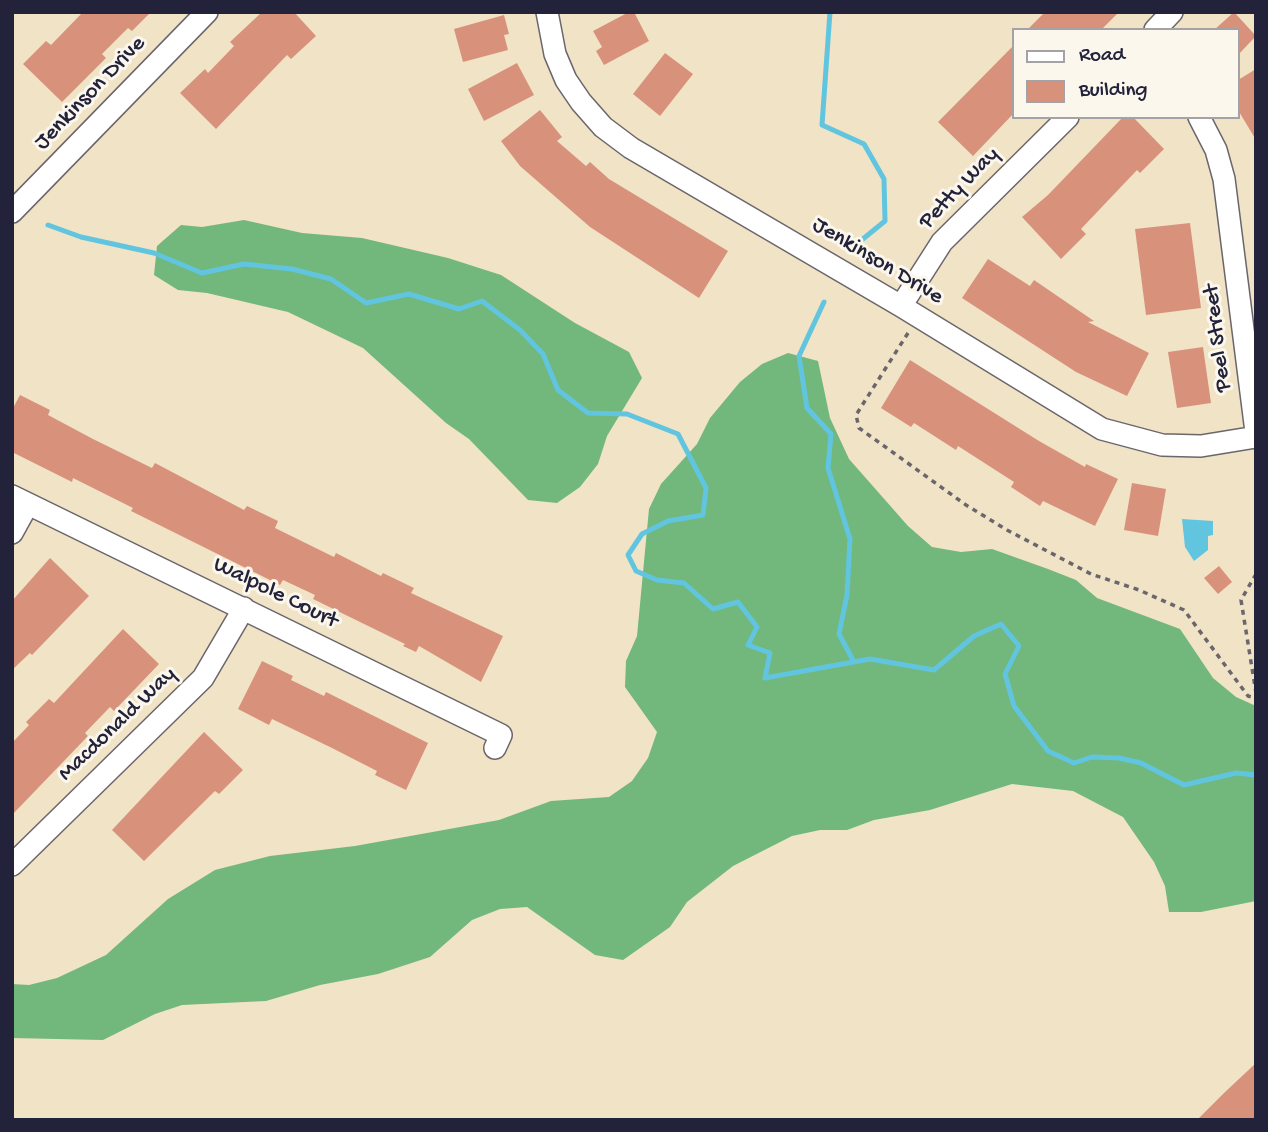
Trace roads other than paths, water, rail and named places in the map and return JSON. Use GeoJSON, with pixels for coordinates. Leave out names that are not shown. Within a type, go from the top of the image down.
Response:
{"type":"FeatureCollection","features":[{"type":"Feature","properties":{"kind":"street","name":"Jenkinson Drive"},"geometry":{"type":"LineString","coordinates":[[12,212],[207,12]]}},
{"type":"Feature","properties":{"kind":"street","name":"Jenkinson Drive"},"geometry":{"type":"LineString","coordinates":[[547,12],[555,54],[566,80],[603,127],[631,148],[910,311],[1102,429],[1161,445],[1201,446],[1256,437]]}},
{"type":"Feature","properties":{"kind":"street"},"geometry":{"type":"LineString","coordinates":[[1157,28],[1172,12]]}},
{"type":"Feature","properties":{"kind":"street","name":"Petty Way"},"geometry":{"type":"LineString","coordinates":[[910,311],[942,242],[1066,119]]}},
{"type":"Feature","properties":{"kind":"street","name":"Peel Street"},"geometry":{"type":"LineString","coordinates":[[1200,119],[1216,150],[1224,179],[1256,432]]}},
{"type":"Feature","properties":{"kind":"street"},"geometry":{"type":"LineString","coordinates":[[12,533],[20,500]]}},
{"type":"Feature","properties":{"kind":"street","name":"Walpole Court"},"geometry":{"type":"LineString","coordinates":[[20,500],[501,735],[495,748]]}},
{"type":"Feature","properties":{"kind":"street","name":"Macdonald Way"},"geometry":{"type":"LineString","coordinates":[[12,865],[203,678],[244,608]]}},
{"type":"Feature","properties":{"kind":"water"},"geometry":{"type":"Polygon","coordinates":[[[1182,519],[1213,521],[1213,535],[1208,536],[1208,550],[1194,561],[1185,547],[1182,519]]]}},
{"type":"Feature","properties":{"kind":"waterway"},"geometry":{"type":"LineString","coordinates":[[830,12],[822,125],[864,144],[884,179],[885,221],[858,243]]}},
{"type":"Feature","properties":{"kind":"waterway"},"geometry":{"type":"LineString","coordinates":[[48,225],[81,237],[154,253],[202,273],[244,264],[292,269],[331,279],[366,303],[409,294],[459,309],[482,301],[520,330],[543,354],[558,390],[588,413],[627,414],[678,434],[706,488],[703,515],[668,521],[642,534],[628,555],[636,571],[657,580],[684,583],[713,609],[738,602],[757,627],[748,645],[770,653],[765,678],[870,659],[934,670],[974,636],[1001,624],[1019,646],[1005,674],[1014,706],[1048,751],[1074,763],[1092,757],[1119,758],[1141,763],[1184,785],[1236,773],[1256,775]]}},
{"type":"Feature","properties":{"kind":"waterway"},"geometry":{"type":"LineString","coordinates":[[824,302],[799,356],[807,408],[831,434],[828,468],[850,539],[847,595],[839,634],[854,662]]}}]}
